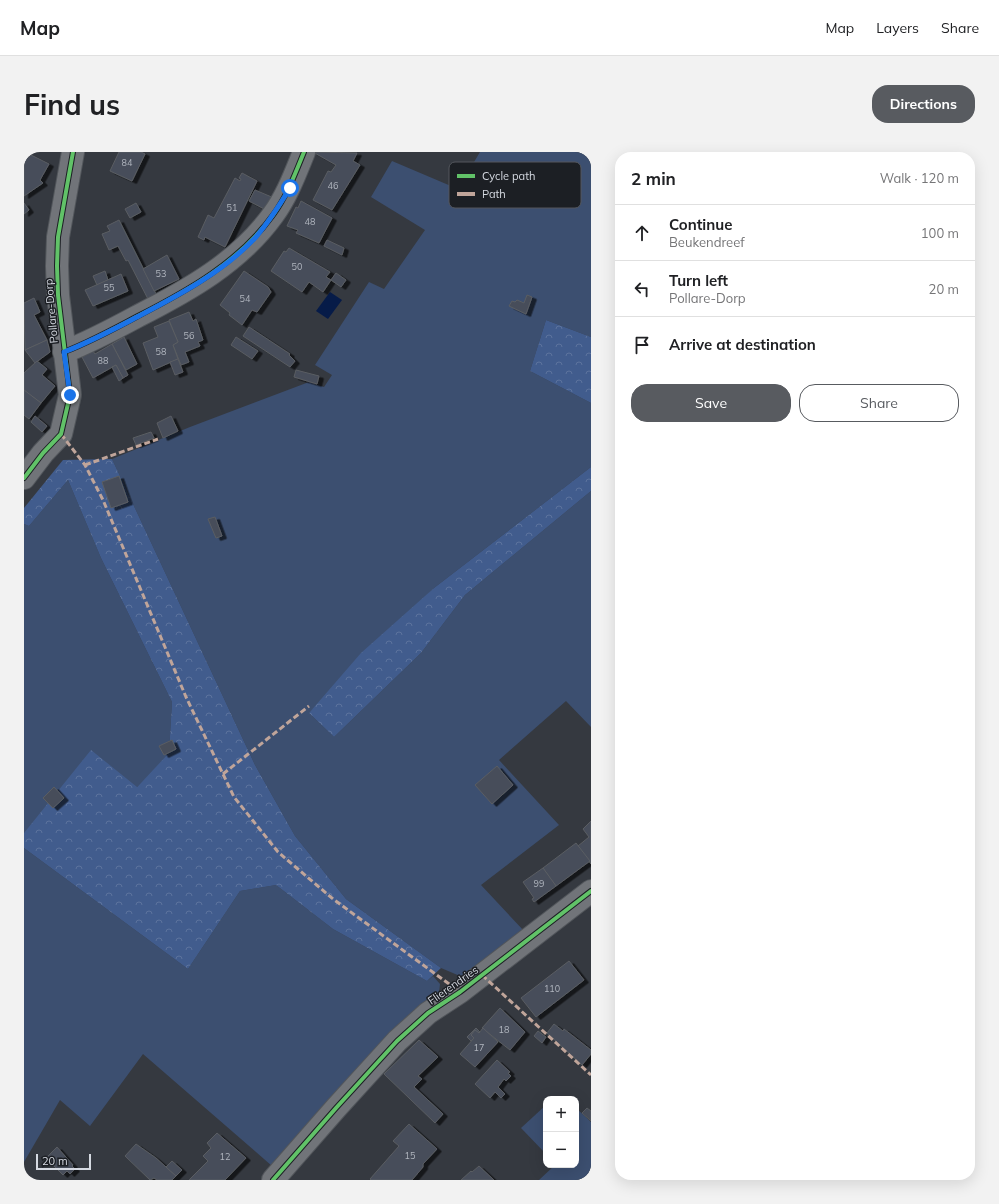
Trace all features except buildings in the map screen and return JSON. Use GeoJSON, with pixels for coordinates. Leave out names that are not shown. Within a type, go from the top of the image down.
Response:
{"type":"FeatureCollection","features":[{"type":"Feature","properties":{"kind":"street","name":"Pollare-Dorp"},"geometry":{"type":"LineString","coordinates":[[24,478],[43,453],[61,434],[70,395],[58,295],[57,259],[58,237],[73,152]]}},
{"type":"Feature","properties":{"kind":"street"},"geometry":{"type":"LineString","coordinates":[[64,352],[88,342],[162,304],[226,264],[254,238],[274,214],[290,188],[304,152]]}},
{"type":"Feature","properties":{"kind":"street","name":"Flierendries"},"geometry":{"type":"LineString","coordinates":[[274,1180],[336,1108],[403,1036],[428,1013],[466,988],[591,891]]}},
{"type":"Feature","properties":{"kind":"shaded area"},"geometry":{"type":"Polygon","coordinates":[[[480,152],[591,152],[591,337],[546,320],[530,371],[591,403],[591,467],[434,588],[309,713],[334,737],[421,653],[465,595],[591,491],[591,727],[566,701],[499,760],[559,825],[481,885],[524,931],[471,975],[460,976],[441,968],[346,899],[295,836],[255,765],[112,459],[190,427],[309,382],[324,387],[332,375],[315,365],[369,282],[384,289],[425,230],[371,197],[392,161],[449,185],[449,208],[581,208],[581,162],[474,162],[480,152]]]}},
{"type":"Feature","properties":{"kind":"shaded area"},"geometry":{"type":"Polygon","coordinates":[[[330,292],[342,300],[328,319],[316,311],[330,292]]]}},
{"type":"Feature","properties":{"kind":"shaded area"},"geometry":{"type":"Polygon","coordinates":[[[68,480],[101,558],[172,702],[169,754],[137,787],[24,833],[24,524],[29,526],[68,480]]]}},
{"type":"Feature","properties":{"kind":"shaded area"},"geometry":{"type":"Polygon","coordinates":[[[24,848],[188,969],[240,891],[276,885],[333,929],[427,981],[433,976],[440,984],[439,993],[272,1166],[143,1054],[90,1126],[60,1100],[24,1162],[24,848]]]}},
{"type":"Feature","properties":{"kind":"shaded area"},"geometry":{"type":"Polygon","coordinates":[[[543,1108],[543,1151],[521,1128],[543,1108]]]}},
{"type":"Feature","properties":{"kind":"shaded area"},"geometry":{"type":"Polygon","coordinates":[[[579,1111],[591,1122],[591,1180],[539,1180],[552,1168],[579,1168],[579,1111]]]}},
{"type":"Feature","properties":{"kind":"green space"},"geometry":{"type":"Polygon","coordinates":[[[546,320],[591,337],[591,403],[530,371],[546,320]]]}},
{"type":"Feature","properties":{"kind":"green space"},"geometry":{"type":"Polygon","coordinates":[[[112,459],[255,765],[295,836],[346,899],[441,968],[427,981],[333,929],[276,885],[240,891],[188,969],[24,848],[24,833],[91,750],[137,787],[169,753],[172,702],[101,558],[68,480],[29,526],[24,524],[24,508],[63,460],[112,459]]]}},
{"type":"Feature","properties":{"kind":"green space"},"geometry":{"type":"Polygon","coordinates":[[[591,467],[591,491],[465,595],[421,653],[334,737],[309,713],[361,653],[434,588],[591,467]]]}},
{"type":"Feature","properties":{"kind":"marked path"},"geometry":{"type":"LineString","coordinates":[[61,434],[85,465],[103,500],[186,697],[234,797],[278,852],[333,899],[460,992]]}},
{"type":"Feature","properties":{"kind":"marked path"},"geometry":{"type":"LineString","coordinates":[[85,465],[158,439]]}},
{"type":"Feature","properties":{"kind":"marked path"},"geometry":{"type":"LineString","coordinates":[[223,774],[309,706]]}},
{"type":"Feature","properties":{"kind":"marked path"},"geometry":{"type":"LineString","coordinates":[[482,975],[591,1075]]}},
{"type":"Feature","properties":{"kind":"cycle path"},"geometry":{"type":"LineString","coordinates":[[24,478],[43,453],[61,434],[70,395],[58,295],[57,266],[58,237],[73,152]]}},
{"type":"Feature","properties":{"kind":"cycle path"},"geometry":{"type":"LineString","coordinates":[[64,352],[102,335],[176,296],[229,261],[260,232],[278,208],[287,193],[304,152]]}},
{"type":"Feature","properties":{"kind":"cycle path"},"geometry":{"type":"LineString","coordinates":[[273,1180],[397,1041],[428,1013],[460,992],[591,891]]}},
{"type":"Feature","properties":{"kind":"route"},"geometry":{"type":"LineString","coordinates":[[70,395],[64,352],[88,342],[162,304],[226,264],[254,238],[274,214],[290,188]]}}]}
